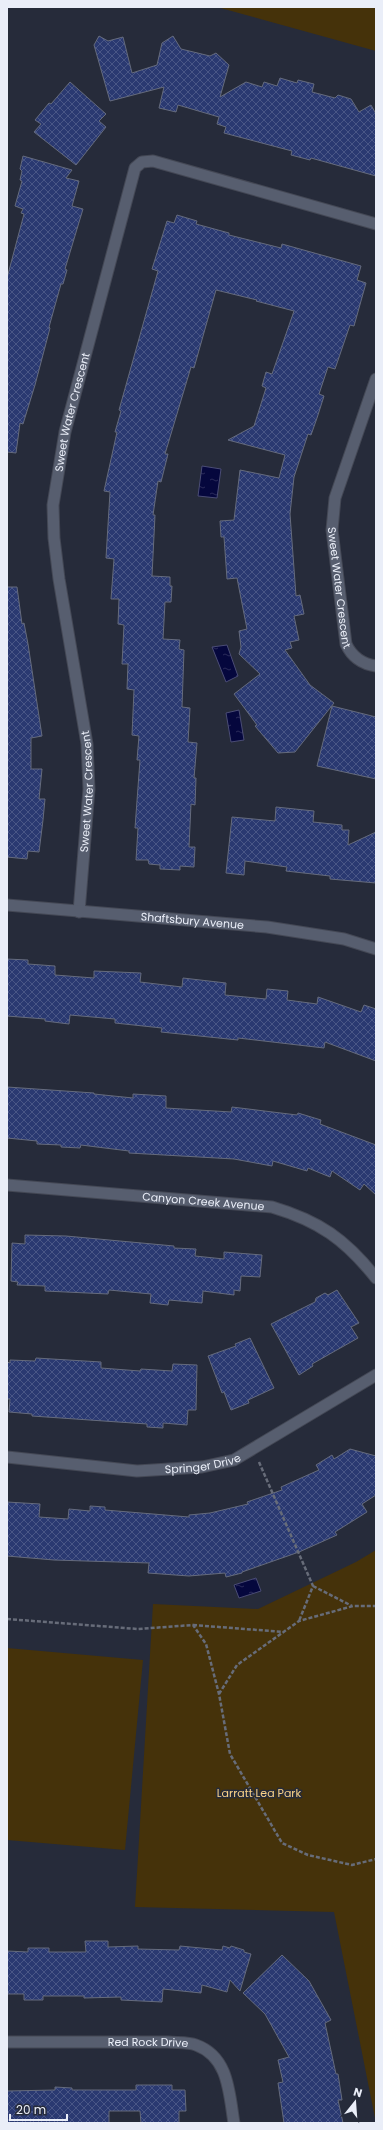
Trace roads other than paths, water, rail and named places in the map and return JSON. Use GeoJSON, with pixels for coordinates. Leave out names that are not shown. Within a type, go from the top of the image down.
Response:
{"type":"FeatureCollection","features":[{"type":"Feature","properties":{"kind":"street","name":"Sweet Water Crescent"},"geometry":{"type":"LineString","coordinates":[[79,912],[89,770],[87,744],[59,579],[54,538],[53,504],[66,432],[135,168],[142,162],[153,161],[376,224]]}},
{"type":"Feature","properties":{"kind":"street","name":"Sweet Water Crescent"},"geometry":{"type":"LineString","coordinates":[[376,379],[335,498],[332,530],[346,644],[352,656],[369,665],[376,666]]}},
{"type":"Feature","properties":{"kind":"street","name":"Shaftsbury Avenue"},"geometry":{"type":"LineString","coordinates":[[7,905],[296,931],[344,939],[376,949]]}},
{"type":"Feature","properties":{"kind":"street","name":"Canyon Creek Avenue"},"geometry":{"type":"LineString","coordinates":[[7,1185],[272,1208],[295,1214],[320,1225],[350,1248],[376,1278]]}},
{"type":"Feature","properties":{"kind":"street","name":"Springer Drive"},"geometry":{"type":"LineString","coordinates":[[7,1458],[137,1470],[202,1467],[234,1460],[376,1375]]}},
{"type":"Feature","properties":{"kind":"street","name":"Red Rock Drive"},"geometry":{"type":"LineString","coordinates":[[7,2042],[168,2042],[194,2044],[213,2054],[224,2073],[234,2123]]}},
{"type":"Feature","properties":{"kind":"water"},"geometry":{"type":"Polygon","coordinates":[[[202,466],[221,469],[217,498],[198,496],[202,466]]]}},
{"type":"Feature","properties":{"kind":"water"},"geometry":{"type":"Polygon","coordinates":[[[227,645],[238,676],[226,682],[212,647],[227,645]]]}},
{"type":"Feature","properties":{"kind":"water"},"geometry":{"type":"Polygon","coordinates":[[[239,710],[244,740],[231,742],[226,713],[239,710]]]}},
{"type":"Feature","properties":{"kind":"water"},"geometry":{"type":"Polygon","coordinates":[[[256,1578],[261,1591],[239,1598],[234,1585],[256,1578]]]}},
{"type":"Feature","properties":{"kind":"park label","name":"Larratt Lea Park"},"geometry":{"type":"Point","coordinates":[259,1793]}}]}
